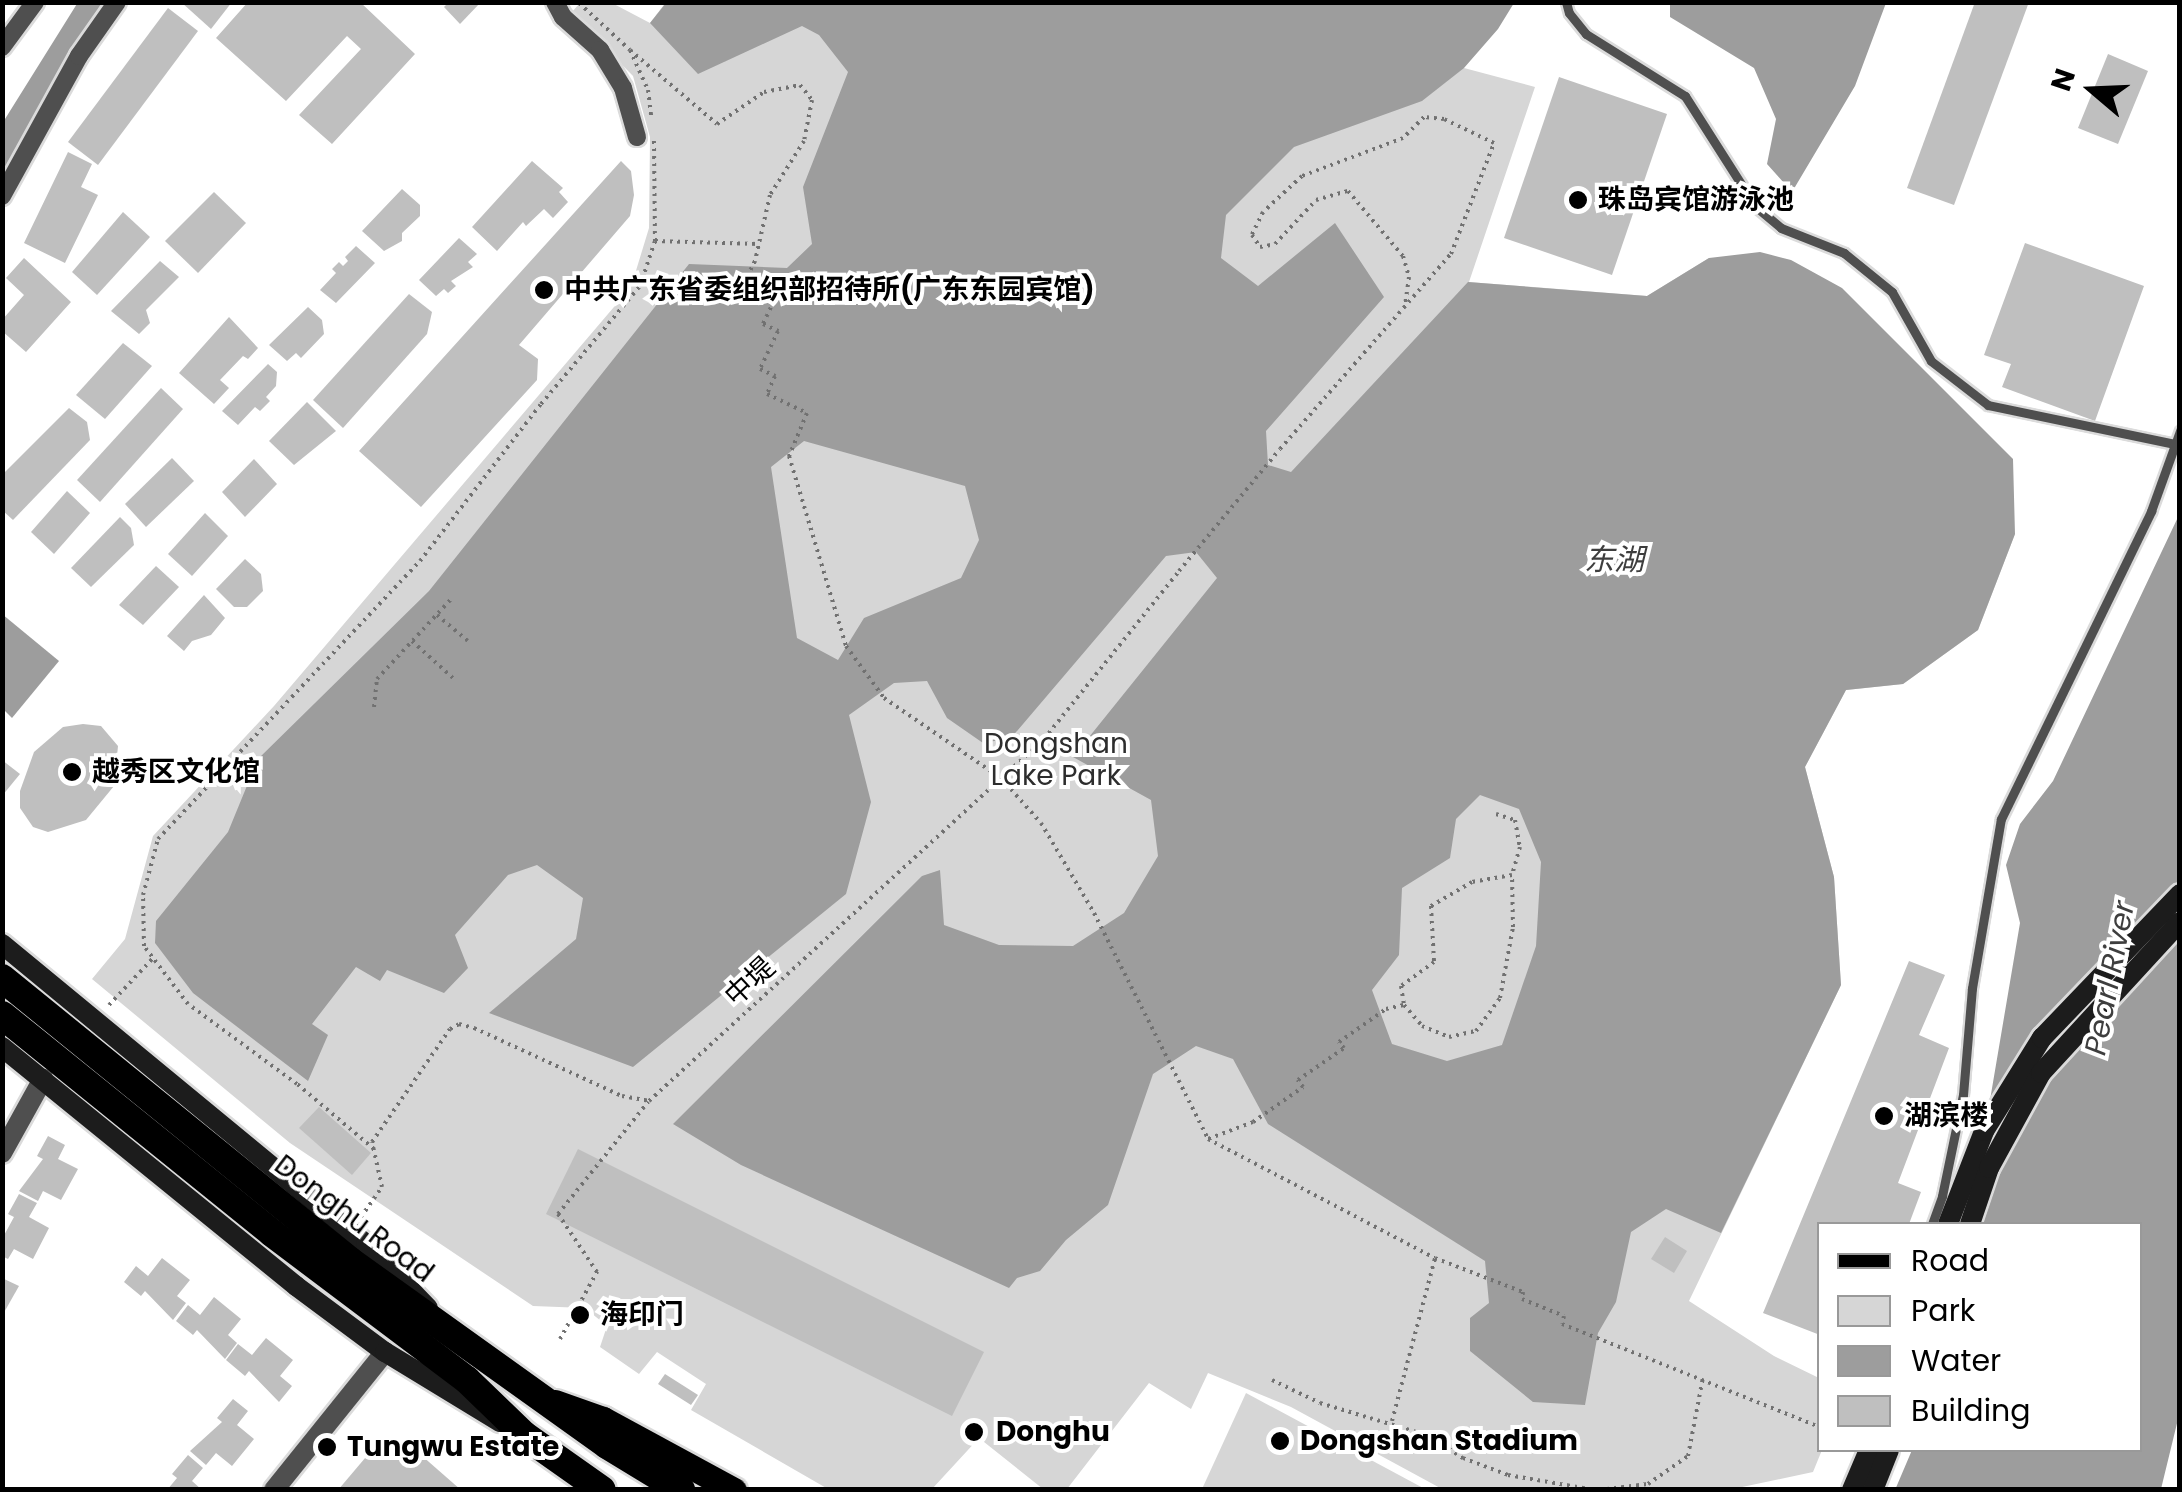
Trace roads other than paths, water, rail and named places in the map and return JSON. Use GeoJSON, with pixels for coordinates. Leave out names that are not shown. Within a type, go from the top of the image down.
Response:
{"type":"FeatureCollection","features":[{"type":"Feature","properties":{"kind":"highway","name":"Donghu Road"},"geometry":{"type":"LineString","coordinates":[[2,978],[350,1261],[607,1445],[681,1490]]}},
{"type":"Feature","properties":{"kind":"highway"},"geometry":{"type":"LineString","coordinates":[[2,1015],[156,1140],[466,1380],[524,1435],[602,1490]]}},
{"type":"Feature","properties":{"kind":"main road"},"geometry":{"type":"LineString","coordinates":[[1949,1222],[1984,1131],[2042,1038],[2180,894]]}},
{"type":"Feature","properties":{"kind":"main road"},"geometry":{"type":"LineString","coordinates":[[1971,1222],[1996,1153],[2041,1074],[2180,922]]}},
{"type":"Feature","properties":{"kind":"main road"},"geometry":{"type":"LineString","coordinates":[[2,944],[366,1244],[442,1325]]}},
{"type":"Feature","properties":{"kind":"main road"},"geometry":{"type":"LineString","coordinates":[[2,1046],[204,1214],[385,1352],[524,1435],[580,1490]]}},
{"type":"Feature","properties":{"kind":"main road"},"geometry":{"type":"LineString","coordinates":[[543,1398],[620,1427],[734,1490]]}},
{"type":"Feature","properties":{"kind":"main road"},"geometry":{"type":"LineString","coordinates":[[1852,1490],[1867,1452]]}},
{"type":"Feature","properties":{"kind":"main road"},"geometry":{"type":"LineString","coordinates":[[1873,1490],[1888,1452]]}},
{"type":"Feature","properties":{"kind":"street"},"geometry":{"type":"LineString","coordinates":[[2,46],[34,2]]}},
{"type":"Feature","properties":{"kind":"street"},"geometry":{"type":"LineString","coordinates":[[2,196],[80,56],[117,2]]}},
{"type":"Feature","properties":{"kind":"street"},"geometry":{"type":"LineString","coordinates":[[555,2],[562,17],[600,50],[646,136]]}},
{"type":"Feature","properties":{"kind":"street"},"geometry":{"type":"LineString","coordinates":[[2,1153],[43,1080]]}},
{"type":"Feature","properties":{"kind":"street"},"geometry":{"type":"LineString","coordinates":[[274,1490],[385,1352]]}},
{"type":"Feature","properties":{"kind":"lane"},"geometry":{"type":"LineString","coordinates":[[1566,2],[1568,13],[1586,34],[1685,96],[1755,206],[1782,228],[1844,253],[1892,292],[1931,361],[1988,405],[2174,444]]}},
{"type":"Feature","properties":{"kind":"lane"},"geometry":{"type":"LineString","coordinates":[[1932,1222],[1963,1094],[1972,988],[2001,818],[2151,511],[2180,431]]}},
{"type":"Feature","properties":{"kind":"water","name":"东湖"},"geometry":{"type":"Polygon","coordinates":[[[666,3],[1514,3],[1498,29],[1464,68],[1422,101],[1294,147],[1226,215],[1221,258],[1258,286],[1335,223],[1384,297],[1266,431],[1268,465],[1291,472],[1468,282],[1647,296],[1709,258],[1760,252],[1791,260],[1842,288],[2013,459],[2015,534],[1978,630],[1903,684],[1846,690],[1805,767],[1834,877],[1841,985],[1721,1233],[1666,1209],[1631,1232],[1616,1302],[1598,1333],[1585,1405],[1533,1402],[1470,1351],[1470,1318],[1489,1303],[1485,1261],[1268,1124],[1233,1059],[1196,1046],[1153,1074],[1108,1205],[1066,1240],[1040,1271],[1017,1278],[1009,1288],[741,1165],[673,1124],[922,876],[940,870],[944,925],[999,945],[1073,946],[1124,913],[1158,856],[1151,800],[1073,757],[1217,578],[1196,552],[1166,556],[1011,738],[983,743],[947,718],[927,681],[894,683],[849,715],[871,802],[846,894],[633,1067],[489,1013],[576,939],[583,898],[537,865],[508,875],[455,935],[468,968],[444,993],[387,970],[380,981],[356,967],[312,1024],[328,1035],[308,1081],[193,993],[155,943],[156,921],[228,832],[258,759],[429,591],[689,264],[787,268],[812,244],[803,187],[848,72],[819,35],[802,26],[698,74],[650,23],[666,3]],[[804,441],[771,467],[797,638],[838,660],[864,618],[961,578],[979,540],[965,486],[804,441]],[[1480,795],[1456,819],[1450,858],[1402,888],[1399,955],[1372,990],[1392,1044],[1447,1061],[1502,1045],[1536,946],[1541,862],[1519,809],[1480,795]]]}},
{"type":"Feature","properties":{"kind":"water"},"geometry":{"type":"Polygon","coordinates":[[[1670,3],[1886,3],[1855,86],[1792,192],[1767,164],[1776,119],[1754,68],[1670,17],[1670,3]]]}},
{"type":"Feature","properties":{"kind":"water","name":"Pearl River"},"geometry":{"type":"Polygon","coordinates":[[[2179,515],[2180,1411],[2161,1489],[1895,1490],[1911,1452],[2142,1452],[2142,1222],[1969,1222],[2020,923],[2006,865],[2020,824],[2053,781],[2179,515]]]}},
{"type":"Feature","properties":{"kind":"water"},"geometry":{"type":"Polygon","coordinates":[[[2,614],[59,661],[12,718],[3,709],[2,614]]]}},
{"type":"Feature","properties":{"kind":"waterway"},"geometry":{"type":"LineString","coordinates":[[2,154],[97,2]]}},
{"type":"Feature","properties":{"kind":"place","name":"珠岛宾馆游泳池"},"geometry":{"type":"Point","coordinates":[1578,200]}},
{"type":"Feature","properties":{"kind":"place","name":"中共广东省委组织部招待所(广东东园宾馆)"},"geometry":{"type":"Point","coordinates":[544,290]}},
{"type":"Feature","properties":{"kind":"place","name":"越秀区文化馆"},"geometry":{"type":"Point","coordinates":[72,772]}},
{"type":"Feature","properties":{"kind":"place","name":"湖滨楼"},"geometry":{"type":"Point","coordinates":[1884,1116]}},
{"type":"Feature","properties":{"kind":"place","name":"海印门"},"geometry":{"type":"Point","coordinates":[580,1315]}},
{"type":"Feature","properties":{"kind":"place","name":"Donghu"},"geometry":{"type":"Point","coordinates":[974,1432]}},
{"type":"Feature","properties":{"kind":"place","name":"Dongshan Stadium"},"geometry":{"type":"Point","coordinates":[1280,1441]}},
{"type":"Feature","properties":{"kind":"place","name":"Tungwu Estate"},"geometry":{"type":"Point","coordinates":[327,1447]}},
{"type":"Feature","properties":{"kind":"park label","name":"Dongshan Lake Park"},"geometry":{"type":"Point","coordinates":[1056,760]}}]}
